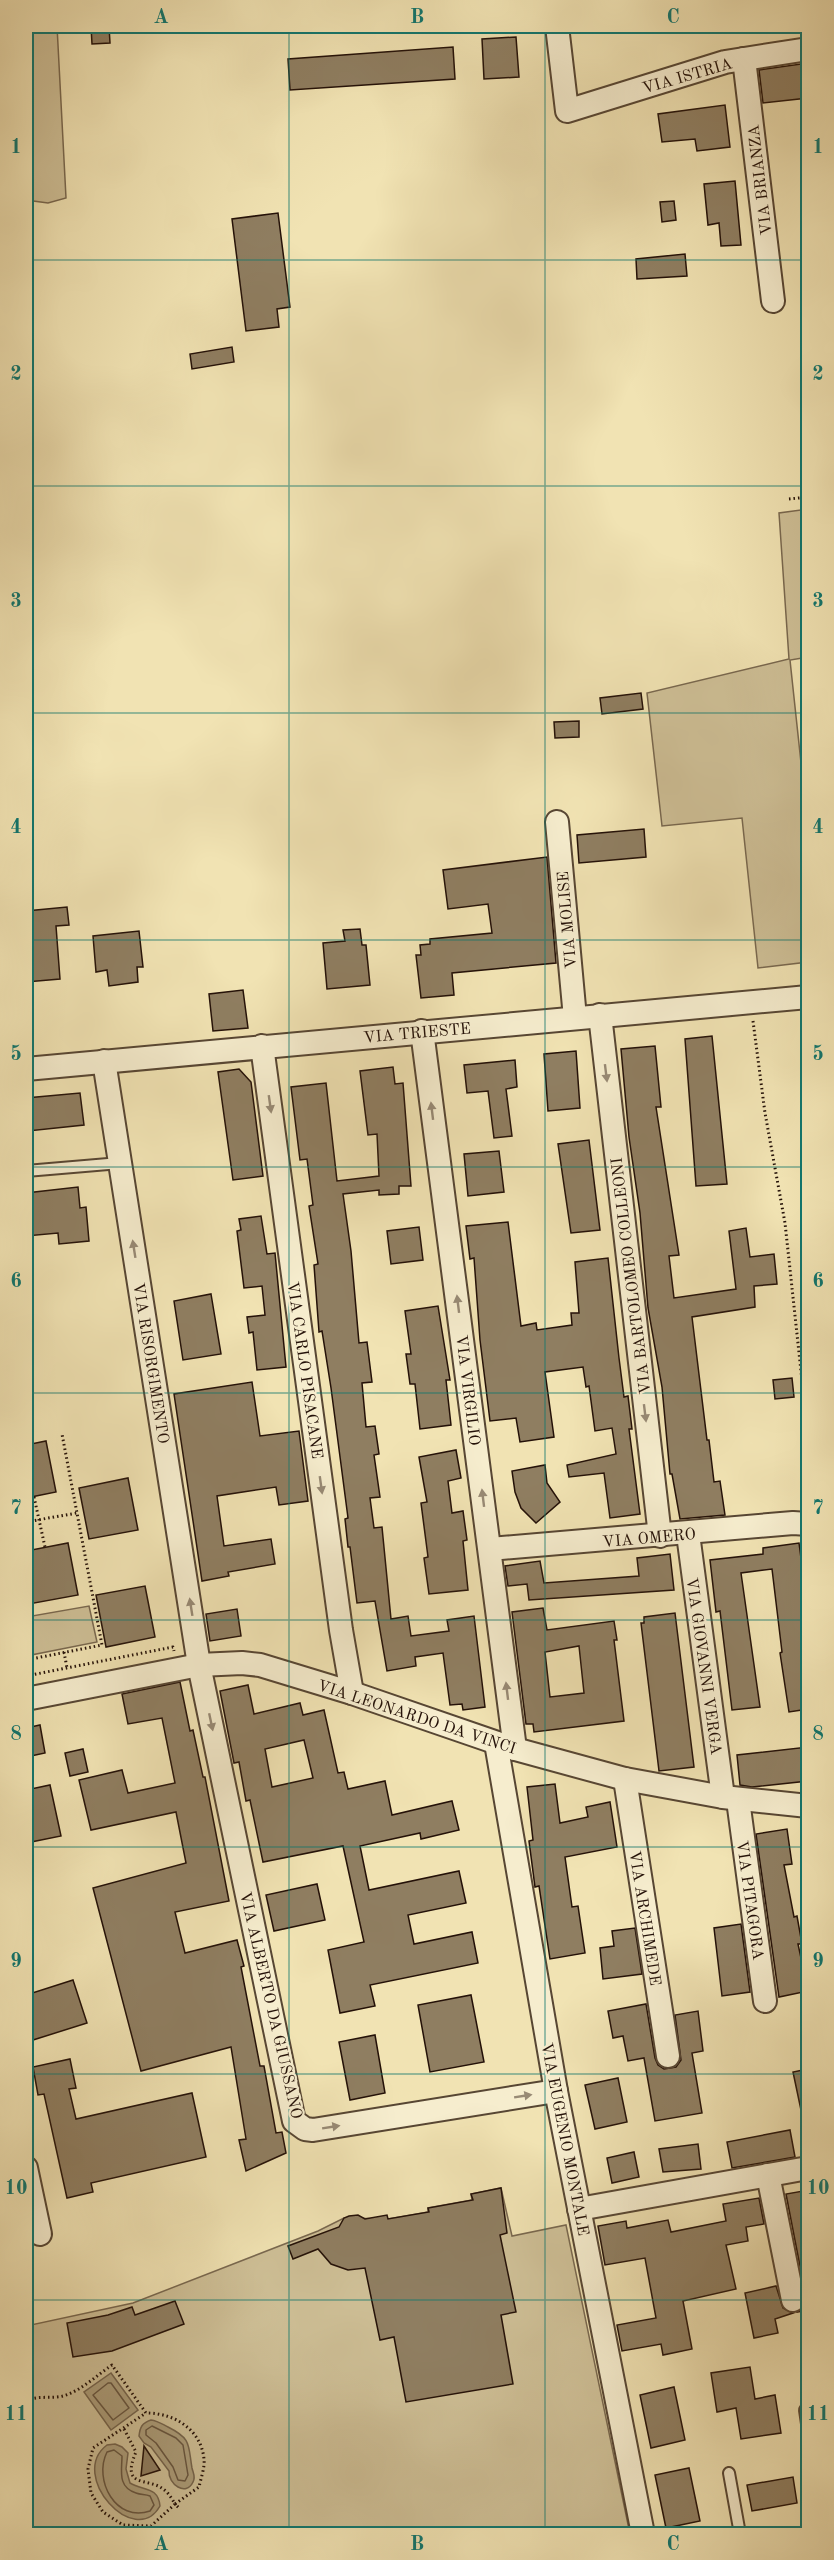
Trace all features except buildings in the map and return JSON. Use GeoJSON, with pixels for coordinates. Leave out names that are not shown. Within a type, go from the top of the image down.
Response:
{"type":"FeatureCollection","features":[{"type":"Feature","properties":{"kind":"street","name":"VIA ISTRIA"},"geometry":{"type":"LineString","coordinates":[[557,26],[567,111],[725,62],[808,49]]}},
{"type":"Feature","properties":{"kind":"street","name":"VIA BRIANZA"},"geometry":{"type":"LineString","coordinates":[[744,59],[773,301]]}},
{"type":"Feature","properties":{"kind":"street","name":"VIA MOLISE"},"geometry":{"type":"LineString","coordinates":[[557,822],[576,1018]]}},
{"type":"Feature","properties":{"kind":"street","name":"VIA TRIESTE"},"geometry":{"type":"LineString","coordinates":[[26,1069],[808,997]]}},
{"type":"Feature","properties":{"kind":"street","name":"VIA BARTOLOMEO COLLEONI"},"geometry":{"type":"LineString","coordinates":[[600,1015],[660,1536]]}},
{"type":"Feature","properties":{"kind":"street","name":"VIA VIRGILIO"},"geometry":{"type":"LineString","coordinates":[[422,1031],[490,1550],[506,1746]]}},
{"type":"Feature","properties":{"kind":"street","name":"VIA CARLO PISACANE"},"geometry":{"type":"LineString","coordinates":[[262,1046],[341,1630],[352,1693]]}},
{"type":"Feature","properties":{"kind":"street","name":"VIA RISORGIMENTO"},"geometry":{"type":"LineString","coordinates":[[104,1061],[199,1665]]}},
{"type":"Feature","properties":{"kind":"street","name":"VIA OMERO"},"geometry":{"type":"LineString","coordinates":[[490,1550],[793,1523],[808,1524]]}},
{"type":"Feature","properties":{"kind":"street","name":"VIA GIOVANNI VERGA"},"geometry":{"type":"LineString","coordinates":[[688,1534],[730,1798]]}},
{"type":"Feature","properties":{"kind":"street","name":"VIA LEONARDO DA VINCI"},"geometry":{"type":"LineString","coordinates":[[26,1699],[199,1665],[226,1662],[260,1665],[352,1693],[506,1746],[625,1779],[730,1798],[808,1806]]}},
{"type":"Feature","properties":{"kind":"street","name":"VIA ALBERTO DA GIUSSANO"},"geometry":{"type":"LineString","coordinates":[[199,1665],[294,2121],[299,2126],[313,2130],[556,2091]]}},
{"type":"Feature","properties":{"kind":"street","name":"VIA EUGENIO MONTALE"},"geometry":{"type":"LineString","coordinates":[[506,1746],[556,2091],[643,2535]]}},
{"type":"Feature","properties":{"kind":"street","name":"VIA ARCHIMEDE"},"geometry":{"type":"LineString","coordinates":[[625,1779],[668,2056]]}},
{"type":"Feature","properties":{"kind":"street","name":"VIA PITAGORA"},"geometry":{"type":"LineString","coordinates":[[730,1798],[765,2001]]}},
{"type":"Feature","properties":{"kind":"street"},"geometry":{"type":"LineString","coordinates":[[26,2168],[40,2234]]}},
{"type":"Feature","properties":{"kind":"street"},"geometry":{"type":"LineString","coordinates":[[579,2209],[808,2168]]}},
{"type":"Feature","properties":{"kind":"street"},"geometry":{"type":"LineString","coordinates":[[768,2175],[793,2300]]}},
{"type":"Feature","properties":{"kind":"lane"},"geometry":{"type":"LineString","coordinates":[[26,1171],[120,1163]]}},
{"type":"Feature","properties":{"kind":"lane"},"geometry":{"type":"LineString","coordinates":[[804,2410],[808,2431]]}},
{"type":"Feature","properties":{"kind":"lane"},"geometry":{"type":"LineString","coordinates":[[729,2474],[740,2535]]}},
{"type":"Feature","properties":{"kind":"path"},"geometry":{"type":"LineString","coordinates":[[789,499],[808,497]]}},
{"type":"Feature","properties":{"kind":"path"},"geometry":{"type":"LineString","coordinates":[[751,1002],[765,1113],[785,1223],[808,1436]]}},
{"type":"Feature","properties":{"kind":"path"},"geometry":{"type":"LineString","coordinates":[[26,1657],[26,1660],[102,1645],[62,1434]]}},
{"type":"Feature","properties":{"kind":"path"},"geometry":{"type":"LineString","coordinates":[[34,1497],[45,1547]]}},
{"type":"Feature","properties":{"kind":"path"},"geometry":{"type":"LineString","coordinates":[[26,1522],[77,1513]]}},
{"type":"Feature","properties":{"kind":"path"},"geometry":{"type":"LineString","coordinates":[[26,1676],[173,1647],[174,1654]]}},
{"type":"Feature","properties":{"kind":"path"},"geometry":{"type":"LineString","coordinates":[[64,1652],[67,1668]]}},
{"type":"Feature","properties":{"kind":"path"},"geometry":{"type":"LineString","coordinates":[[26,2401],[33,2397],[60,2397],[71,2393],[112,2365],[146,2413]]}},
{"type":"Feature","properties":{"kind":"path"},"geometry":{"type":"LineString","coordinates":[[146,2413],[160,2413],[181,2421],[201,2442],[205,2461],[199,2487],[175,2504],[151,2526],[123,2525],[103,2511],[91,2493],[88,2469],[93,2448],[146,2413]]}},
{"type":"Feature","properties":{"kind":"path"},"geometry":{"type":"LineString","coordinates":[[124,2428],[136,2452],[131,2469],[134,2477],[141,2483],[162,2488],[179,2508]]}},
{"type":"Feature","properties":{"kind":"shaded area"},"geometry":{"type":"Polygon","coordinates":[[[26,26],[57,26],[66,198],[48,203],[26,200],[26,26]]]}},
{"type":"Feature","properties":{"kind":"shaded area"},"geometry":{"type":"Polygon","coordinates":[[[808,509],[808,657],[790,660],[808,828],[808,962],[758,968],[742,818],[662,826],[647,693],[789,659],[779,513],[808,509]]]}},
{"type":"Feature","properties":{"kind":"shaded area"},"geometry":{"type":"Polygon","coordinates":[[[89,1606],[97,1642],[31,1655],[26,1617],[89,1606]]]}},
{"type":"Feature","properties":{"kind":"shaded area"},"geometry":{"type":"Polygon","coordinates":[[[501,2188],[512,2236],[566,2225],[630,2534],[26,2534],[26,2326],[133,2303],[318,2231],[344,2218],[388,2219],[428,2212],[428,2208],[472,2200],[471,2194],[501,2188]]]}},
{"type":"Feature","properties":{"kind":"water"},"geometry":{"type":"Polygon","coordinates":[[[111,2373],[138,2410],[111,2430],[84,2392],[111,2373]]]}},
{"type":"Feature","properties":{"kind":"water"},"geometry":{"type":"Polygon","coordinates":[[[151,2420],[176,2431],[188,2443],[194,2478],[190,2486],[182,2489],[174,2484],[169,2471],[151,2447],[139,2436],[145,2422],[151,2420]]]}},
{"type":"Feature","properties":{"kind":"water"},"geometry":{"type":"Polygon","coordinates":[[[115,2444],[128,2453],[126,2469],[130,2483],[153,2492],[159,2500],[160,2506],[149,2517],[136,2519],[122,2514],[109,2503],[100,2489],[95,2473],[97,2458],[107,2445],[115,2444]]]}}]}
